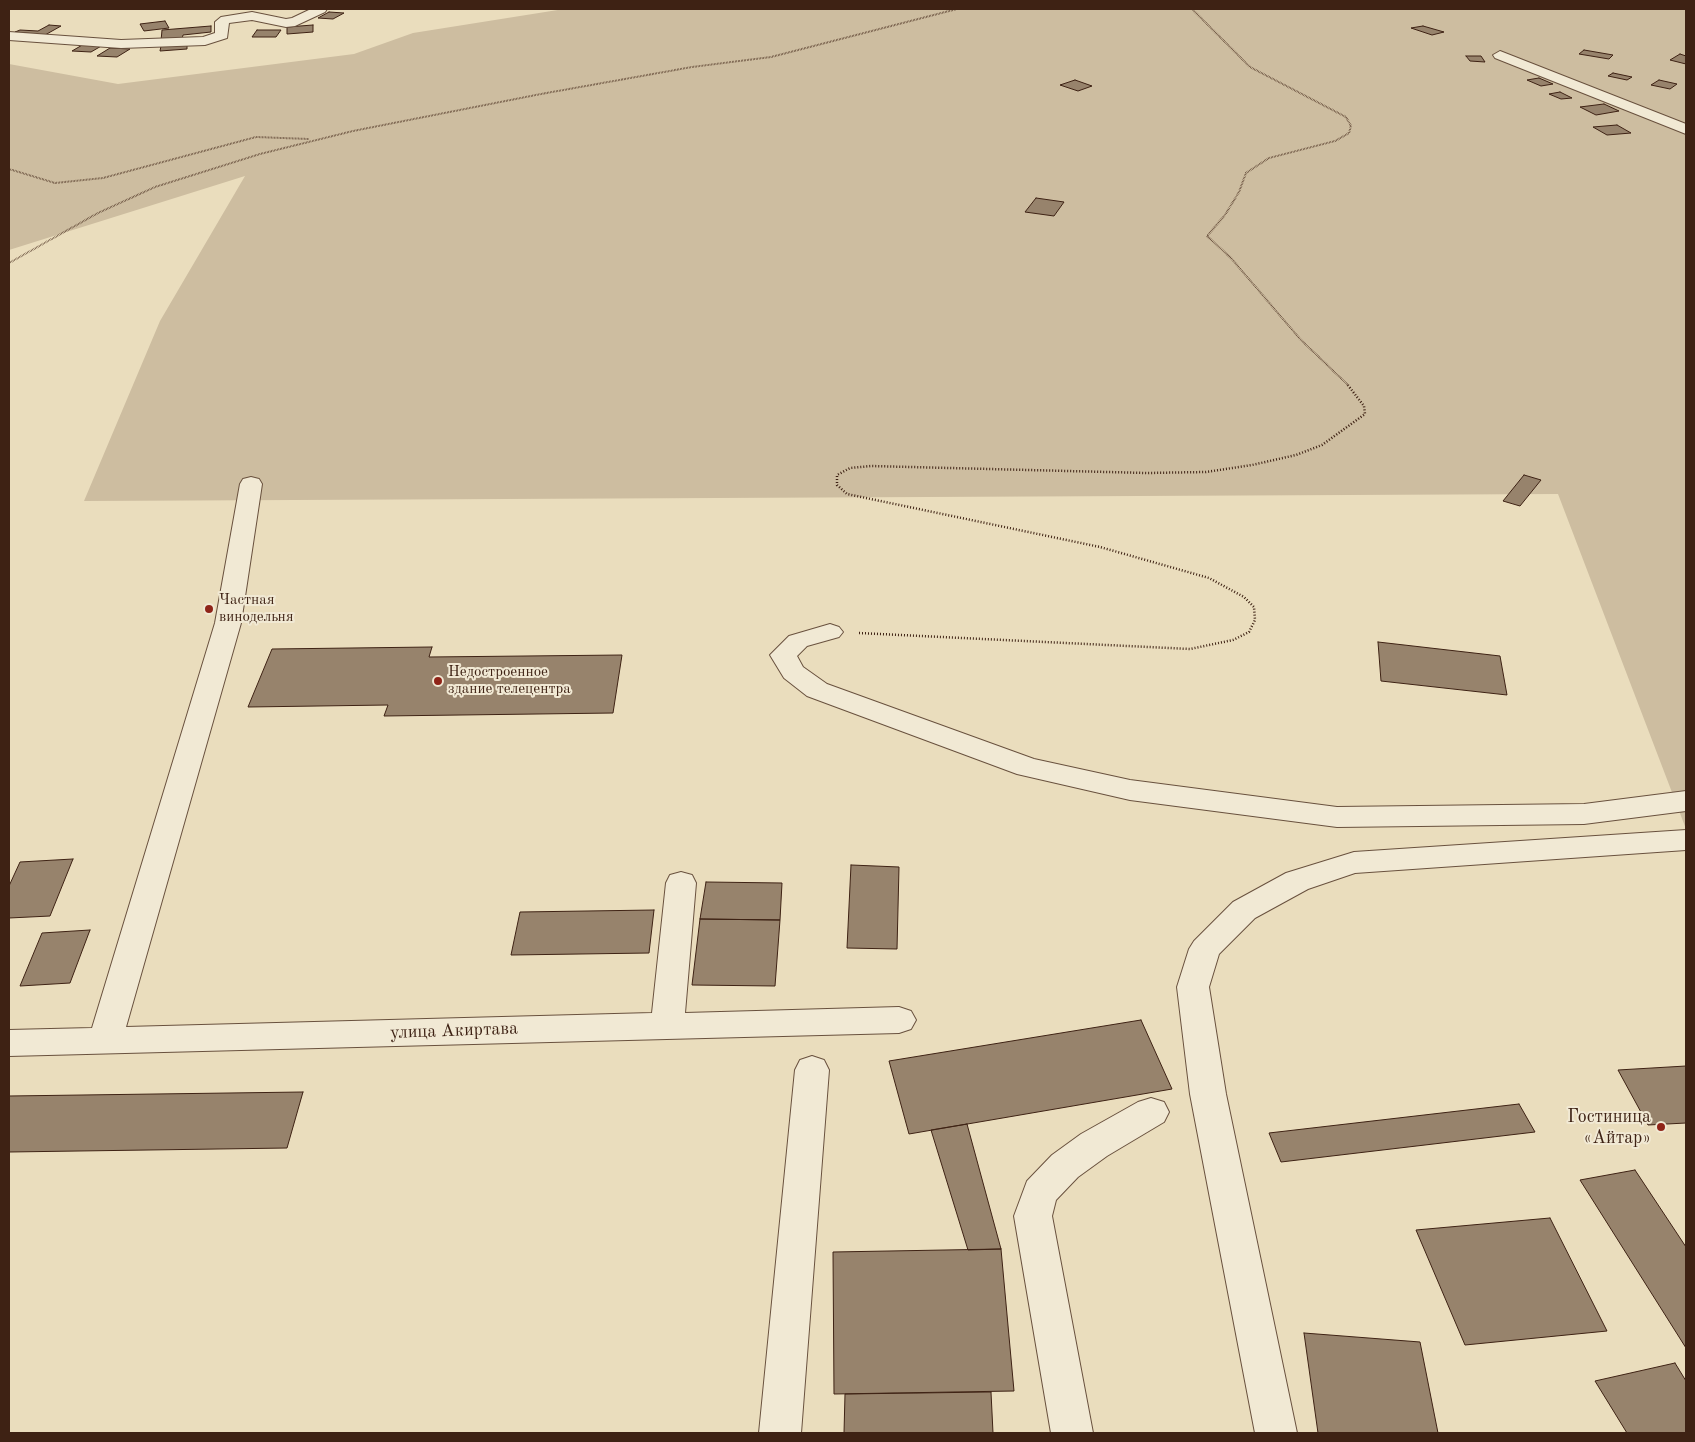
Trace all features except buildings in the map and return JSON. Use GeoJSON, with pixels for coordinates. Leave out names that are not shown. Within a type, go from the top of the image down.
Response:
{"type":"FeatureCollection","features":[{"type":"Feature","properties":{"kind":"street"},"geometry":{"type":"LineString","coordinates":[[9,36],[121,44],[204,41],[222,35],[222,22],[226,20],[252,16],[286,23],[295,22],[320,9]]}},
{"type":"Feature","properties":{"kind":"street"},"geometry":{"type":"LineString","coordinates":[[1500,54],[1686,129]]}},
{"type":"Feature","properties":{"kind":"street"},"geometry":{"type":"LineString","coordinates":[[105,1041],[228,623],[251,484]]}},
{"type":"Feature","properties":{"kind":"street"},"geometry":{"type":"LineString","coordinates":[[830,632],[798,641],[783,655],[793,672],[817,690],[1027,767],[1130,790],[1337,817],[1584,814],[1686,801]]}},
{"type":"Feature","properties":{"kind":"street"},"geometry":{"type":"LineString","coordinates":[[1276,1433],[1208,1094],[1193,987],[1205,949],[1244,910],[1297,881],[1354,863],[1686,840]]}},
{"type":"Feature","properties":{"kind":"street"},"geometry":{"type":"LineString","coordinates":[[667,1026],[681,883]]}},
{"type":"Feature","properties":{"kind":"street","name":"улица Акиртава"},"geometry":{"type":"LineString","coordinates":[[9,1043],[899,1020]]}},
{"type":"Feature","properties":{"kind":"street"},"geometry":{"type":"LineString","coordinates":[[780,1433],[812,1070]]}},
{"type":"Feature","properties":{"kind":"street"},"geometry":{"type":"LineString","coordinates":[[1072,1433],[1032,1216],[1040,1192],[1065,1166],[1094,1145],[1151,1112]]}},
{"type":"Feature","properties":{"kind":"path"},"geometry":{"type":"LineString","coordinates":[[9,263],[98,213],[155,187],[209,169],[314,140],[405,120],[542,94],[692,68],[771,57],[957,9]]}},
{"type":"Feature","properties":{"kind":"path"},"geometry":{"type":"LineString","coordinates":[[830,632],[1190,649],[1233,640],[1249,632],[1255,620],[1254,607],[1244,597],[1209,578],[1100,547],[847,494],[837,485],[836,480],[837,475],[850,468],[870,466],[1147,473],[1206,472],[1296,456],[1322,445],[1365,414],[1364,406],[1347,384],[1300,339],[1231,258],[1207,236],[1225,215],[1239,192],[1246,173],[1269,158],[1335,141],[1349,133],[1351,126],[1346,117],[1250,67],[1192,9]]}},
{"type":"Feature","properties":{"kind":"path"},"geometry":{"type":"LineString","coordinates":[[9,169],[55,183],[103,178],[256,137],[314,140]]}},
{"type":"Feature","properties":{"kind":"shaded area"},"geometry":{"type":"Polygon","coordinates":[[[564,9],[1686,9],[1686,829],[1558,494],[84,501],[160,321],[245,176],[9,250],[9,64],[118,84],[354,54],[413,33],[564,9]]]}},
{"type":"Feature","properties":{"kind":"place","name":"Частная винодельня"},"geometry":{"type":"Point","coordinates":[209,609]}},
{"type":"Feature","properties":{"kind":"place","name":"Недостроенное здание телецентра"},"geometry":{"type":"Point","coordinates":[438,681]}},
{"type":"Feature","properties":{"kind":"place","name":"Гостиница «Айтар»"},"geometry":{"type":"Point","coordinates":[1661,1127]}}]}
